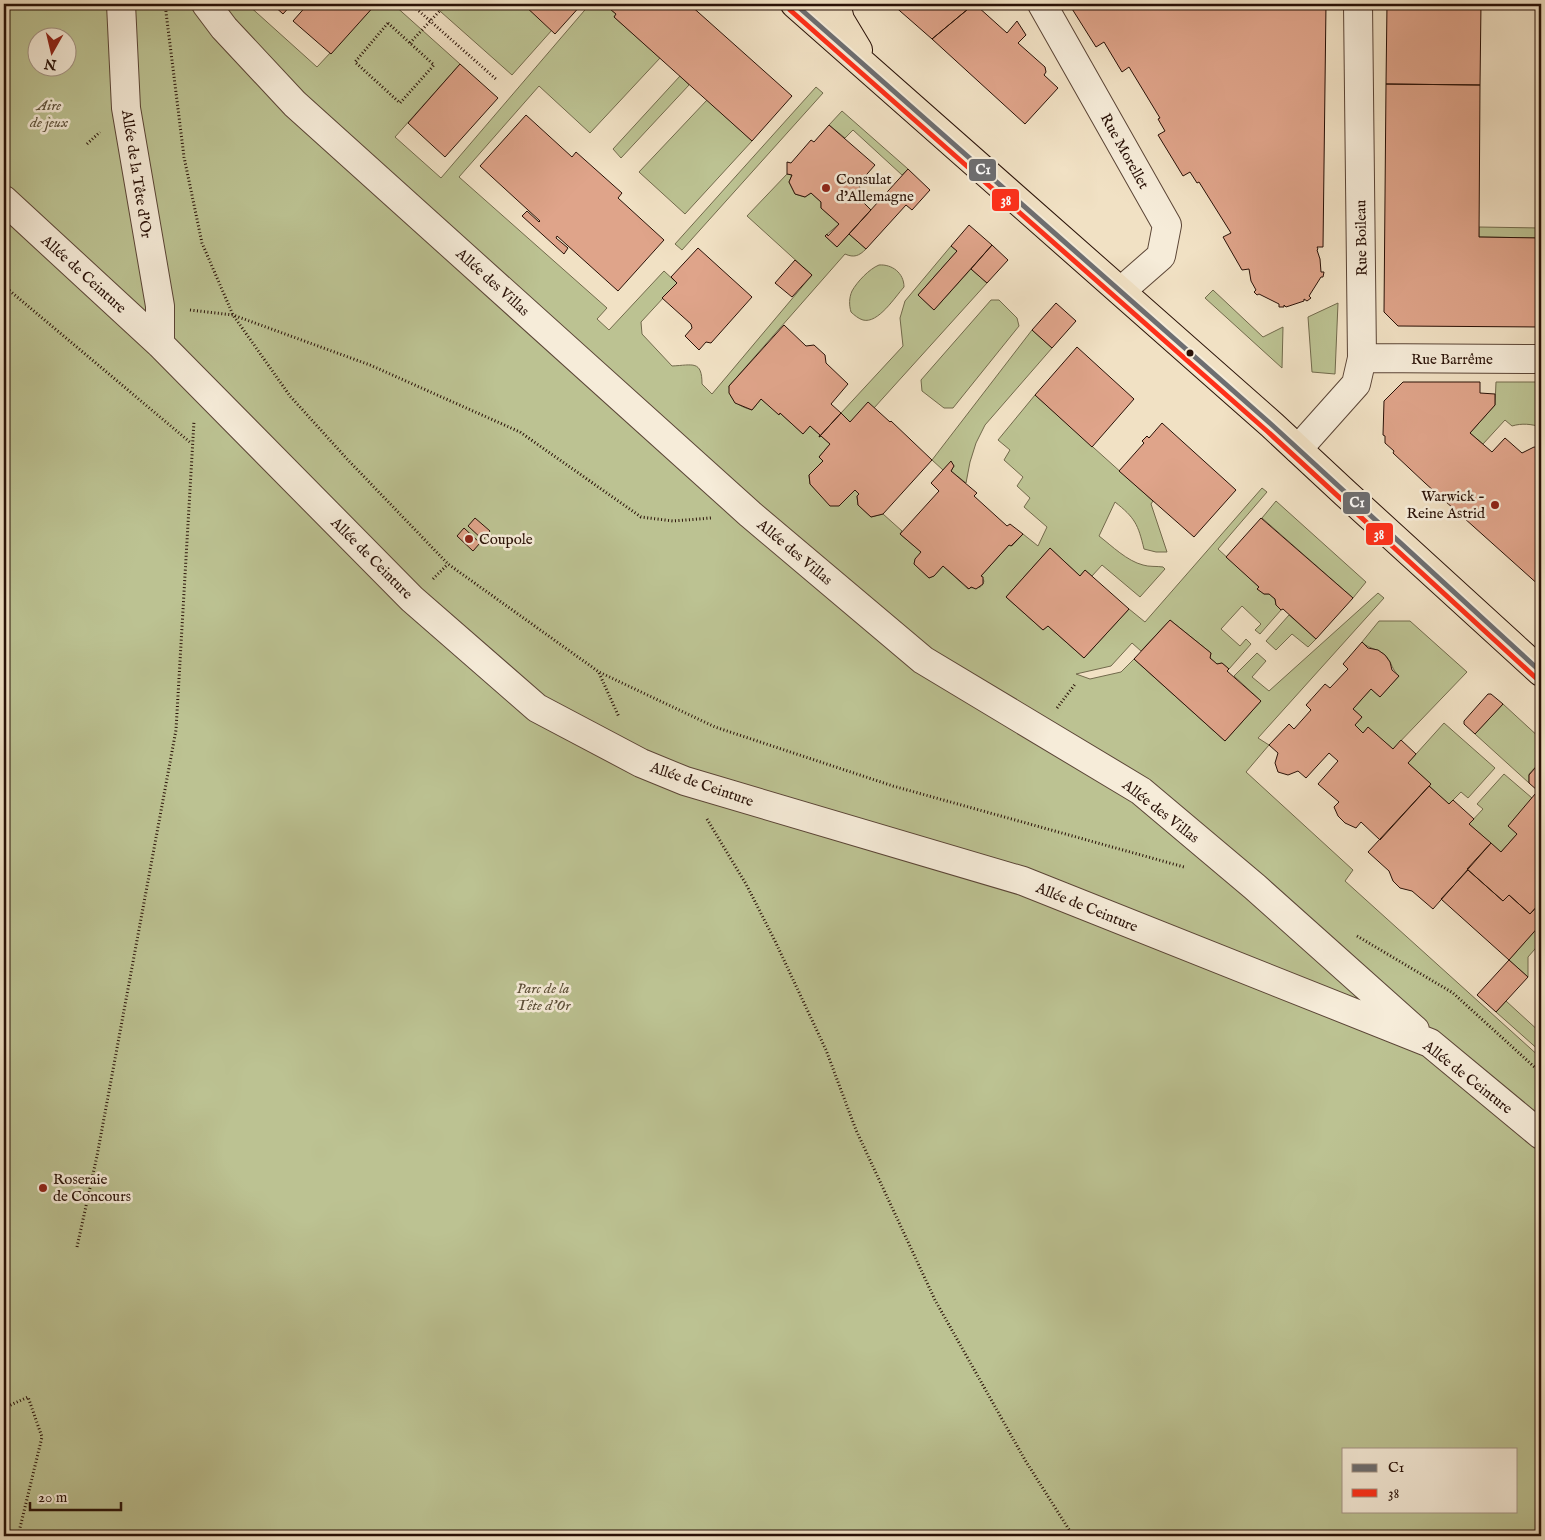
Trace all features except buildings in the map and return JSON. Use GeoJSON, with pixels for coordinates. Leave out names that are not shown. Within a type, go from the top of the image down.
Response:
{"type":"FeatureCollection","features":[{"type":"Feature","properties":{"kind":"main road"},"geometry":{"type":"LineString","coordinates":[[795,4],[1298,449],[1541,672]]}},
{"type":"Feature","properties":{"kind":"main road"},"geometry":{"type":"LineString","coordinates":[[836,4],[840,20],[869,69]]}},
{"type":"Feature","properties":{"kind":"street","name":"Allée de la Tête d'Or"},"geometry":{"type":"LineString","coordinates":[[121,4],[126,108],[160,306],[160,344]]}},
{"type":"Feature","properties":{"kind":"street","name":"Allée des Villas"},"geometry":{"type":"LineString","coordinates":[[206,4],[224,28],[296,104],[750,514],[923,660],[1141,791],[1255,887],[1430,1043]]}},
{"type":"Feature","properties":{"kind":"street","name":"Rue Morellet"},"geometry":{"type":"LineString","coordinates":[[1042,4],[1167,225],[1161,256],[1121,292]]}},
{"type":"Feature","properties":{"kind":"street","name":"Rue Boileau"},"geometry":{"type":"LineString","coordinates":[[1298,449],[1356,384],[1362,358],[1358,4]]}},
{"type":"Feature","properties":{"kind":"street","name":"Allée de Ceinture"},"geometry":{"type":"LineString","coordinates":[[4,200],[160,344],[412,599],[537,708],[640,763],[685,781],[1023,881],[1430,1043],[1541,1135]]}},
{"type":"Feature","properties":{"kind":"street","name":"Rue Barrême"},"geometry":{"type":"LineString","coordinates":[[1362,358],[1541,359]]}},
{"type":"Feature","properties":{"kind":"path"},"geometry":{"type":"LineString","coordinates":[[165,4],[184,157],[202,243],[233,314],[290,396],[348,460],[448,564],[599,672],[724,730],[893,786],[1188,868]]}},
{"type":"Feature","properties":{"kind":"path"},"geometry":{"type":"LineString","coordinates":[[411,4],[498,80]]}},
{"type":"Feature","properties":{"kind":"path"},"geometry":{"type":"LineString","coordinates":[[410,43],[446,4]]}},
{"type":"Feature","properties":{"kind":"path"},"geometry":{"type":"LineString","coordinates":[[388,23],[410,43],[434,65],[400,103],[355,62],[388,23]]}},
{"type":"Feature","properties":{"kind":"path"},"geometry":{"type":"LineString","coordinates":[[4,286],[192,444]]}},
{"type":"Feature","properties":{"kind":"path"},"geometry":{"type":"LineString","coordinates":[[160,306],[233,314],[370,365],[520,432],[641,517],[673,521],[750,514]]}},
{"type":"Feature","properties":{"kind":"path"},"geometry":{"type":"LineString","coordinates":[[77,1247],[98,1146],[176,730],[192,444],[198,384]]}},
{"type":"Feature","properties":{"kind":"path"},"geometry":{"type":"LineString","coordinates":[[685,781],[746,884],[775,941],[826,1050],[856,1130],[935,1300],[1025,1460],[1073,1536]]}},
{"type":"Feature","properties":{"kind":"path"},"geometry":{"type":"LineString","coordinates":[[1356,935],[1453,993],[1541,1073]]}},
{"type":"Feature","properties":{"kind":"path"},"geometry":{"type":"LineString","coordinates":[[4,1408],[28,1397],[42,1437],[18,1536]]}},
{"type":"Feature","properties":{"kind":"green space","name":"Parc de la Tête d'Or"},"geometry":{"type":"Polygon","coordinates":[[[4,4],[247,4],[317,67],[376,4],[393,4],[460,64],[395,137],[441,178],[590,4],[604,4],[616,14],[614,17],[660,58],[590,133],[539,86],[459,177],[607,308],[597,319],[609,330],[664,271],[677,283],[641,322],[642,334],[672,366],[691,365],[698,367],[702,376],[702,384],[712,394],[812,275],[747,216],[787,174],[792,175],[789,182],[795,194],[805,197],[811,193],[821,202],[821,208],[839,224],[825,236],[837,247],[849,234],[866,249],[856,256],[845,254],[729,386],[731,396],[739,405],[752,410],[761,399],[803,434],[810,426],[830,444],[819,457],[823,461],[809,475],[810,484],[830,505],[855,490],[859,494],[857,496],[858,505],[871,517],[883,514],[902,531],[900,534],[921,552],[914,564],[929,578],[934,576],[943,566],[968,589],[979,587],[983,584],[984,581],[981,576],[1009,545],[1012,546],[1023,534],[1038,546],[1047,527],[1024,507],[1030,498],[1017,486],[1023,477],[1004,460],[1010,450],[998,440],[1035,395],[1153,501],[1151,504],[1167,552],[1144,549],[1135,522],[1115,502],[1099,536],[1120,553],[1137,563],[1145,566],[1163,567],[1165,569],[1140,597],[1102,565],[1092,576],[1085,570],[1080,576],[1050,548],[1006,597],[1043,630],[1048,626],[1084,658],[1129,609],[1145,622],[1262,488],[1267,492],[1218,549],[1259,587],[1258,589],[1275,599],[1276,605],[1281,610],[1260,634],[1255,630],[1261,624],[1242,606],[1221,629],[1240,646],[1246,639],[1251,644],[1229,669],[1222,663],[1217,664],[1210,658],[1211,653],[1170,620],[1141,651],[1132,643],[1111,666],[1076,674],[1090,679],[1121,672],[1134,659],[1225,741],[1261,701],[1234,676],[1257,653],[1266,661],[1252,677],[1269,691],[1378,593],[1384,598],[1258,738],[1269,745],[1246,772],[1353,870],[1345,881],[1541,1058],[1541,1536],[4,1536],[4,4]]]}},
{"type":"Feature","properties":{"kind":"green space"},"geometry":{"type":"Polygon","coordinates":[[[432,4],[523,4],[552,30],[512,75],[432,4]]]}},
{"type":"Feature","properties":{"kind":"green space"},"geometry":{"type":"Polygon","coordinates":[[[680,76],[689,85],[621,158],[613,149],[680,76]]]}},
{"type":"Feature","properties":{"kind":"green space"},"geometry":{"type":"Polygon","coordinates":[[[816,87],[823,93],[682,250],[675,244],[816,87]]]}},
{"type":"Feature","properties":{"kind":"green space"},"geometry":{"type":"Polygon","coordinates":[[[707,100],[752,141],[685,214],[639,172],[707,100]]]}},
{"type":"Feature","properties":{"kind":"green space"},"geometry":{"type":"Polygon","coordinates":[[[842,111],[908,169],[902,175],[853,130],[845,138],[829,125],[842,111]]]}},
{"type":"Feature","properties":{"kind":"green space"},"geometry":{"type":"Polygon","coordinates":[[[1479,227],[1541,228],[1541,238],[1479,237],[1479,227]]]}},
{"type":"Feature","properties":{"kind":"green space"},"geometry":{"type":"Polygon","coordinates":[[[951,246],[957,251],[918,295],[934,310],[971,269],[987,283],[874,408],[850,422],[841,413],[903,346],[900,318],[905,301],[951,246]]]}},
{"type":"Feature","properties":{"kind":"green space"},"geometry":{"type":"Polygon","coordinates":[[[879,265],[888,266],[896,270],[902,278],[904,287],[880,314],[869,320],[863,320],[851,312],[851,294],[854,287],[864,276],[871,269],[879,265]]]}},
{"type":"Feature","properties":{"kind":"green space"},"geometry":{"type":"Polygon","coordinates":[[[1213,290],[1263,337],[1283,327],[1282,368],[1205,298],[1213,290]]]}},
{"type":"Feature","properties":{"kind":"green space"},"geometry":{"type":"Polygon","coordinates":[[[991,300],[999,300],[1017,318],[1019,326],[953,408],[944,408],[922,391],[921,380],[991,300]]]}},
{"type":"Feature","properties":{"kind":"green space"},"geometry":{"type":"Polygon","coordinates":[[[1338,303],[1335,374],[1312,372],[1308,317],[1338,303]]]}},
{"type":"Feature","properties":{"kind":"green space"},"geometry":{"type":"Polygon","coordinates":[[[1032,330],[1052,348],[985,425],[976,443],[966,483],[951,471],[954,466],[951,462],[943,470],[932,460],[1032,330]]]}},
{"type":"Feature","properties":{"kind":"green space"},"geometry":{"type":"Polygon","coordinates":[[[1496,382],[1541,382],[1541,427],[1526,424],[1512,426],[1505,420],[1483,444],[1470,433],[1495,405],[1496,382]]]}},
{"type":"Feature","properties":{"kind":"green space"},"geometry":{"type":"Polygon","coordinates":[[[1276,501],[1366,582],[1353,598],[1262,518],[1276,501]]]}},
{"type":"Feature","properties":{"kind":"green space"},"geometry":{"type":"Polygon","coordinates":[[[1289,615],[1316,639],[1308,647],[1292,634],[1276,650],[1266,641],[1289,615]]]}},
{"type":"Feature","properties":{"kind":"green space"},"geometry":{"type":"Polygon","coordinates":[[[1379,621],[1410,621],[1467,672],[1393,749],[1368,728],[1363,733],[1355,725],[1362,717],[1353,709],[1371,689],[1380,697],[1399,676],[1386,656],[1362,642],[1379,621]]]}},
{"type":"Feature","properties":{"kind":"green space"},"geometry":{"type":"Polygon","coordinates":[[[1503,704],[1541,739],[1541,761],[1529,774],[1529,783],[1475,734],[1503,704]]]}},
{"type":"Feature","properties":{"kind":"green space"},"geometry":{"type":"Polygon","coordinates":[[[1444,723],[1495,768],[1468,798],[1461,792],[1449,804],[1408,763],[1444,723]]]}},
{"type":"Feature","properties":{"kind":"green space"},"geometry":{"type":"Polygon","coordinates":[[[1504,774],[1532,798],[1517,834],[1501,852],[1469,824],[1483,809],[1477,804],[1504,774]]]}},
{"type":"Feature","properties":{"kind":"green space"},"geometry":{"type":"Polygon","coordinates":[[[1541,924],[1541,942],[1528,957],[1528,977],[1509,960],[1541,924]]]}},
{"type":"Feature","properties":{"kind":"green space"},"geometry":{"type":"Polygon","coordinates":[[[1506,1001],[1541,1033],[1541,1052],[1496,1012],[1506,1001]]]}},
{"type":"Feature","properties":{"kind":"transit line","name":"C1"},"geometry":{"type":"LineString","coordinates":[[795,4],[1272,425],[1541,672]]}},
{"type":"Feature","properties":{"kind":"transit line","name":"38"},"geometry":{"type":"LineString","coordinates":[[790,10],[1267,431],[1536,678]]}},
{"type":"Feature","properties":{"kind":"place","name":"Consulat d'Allemagne"},"geometry":{"type":"Point","coordinates":[826,188]}},
{"type":"Feature","properties":{"kind":"place","name":"Warwick - Reine Astrid"},"geometry":{"type":"Point","coordinates":[1495,505]}},
{"type":"Feature","properties":{"kind":"place","name":"Coupole"},"geometry":{"type":"Point","coordinates":[469,539]}},
{"type":"Feature","properties":{"kind":"place","name":"Roseraie de Concours"},"geometry":{"type":"Point","coordinates":[43,1188]}},
{"type":"Feature","properties":{"kind":"park label","name":"Aire de jeux"},"geometry":{"type":"Point","coordinates":[49,114]}}]}
